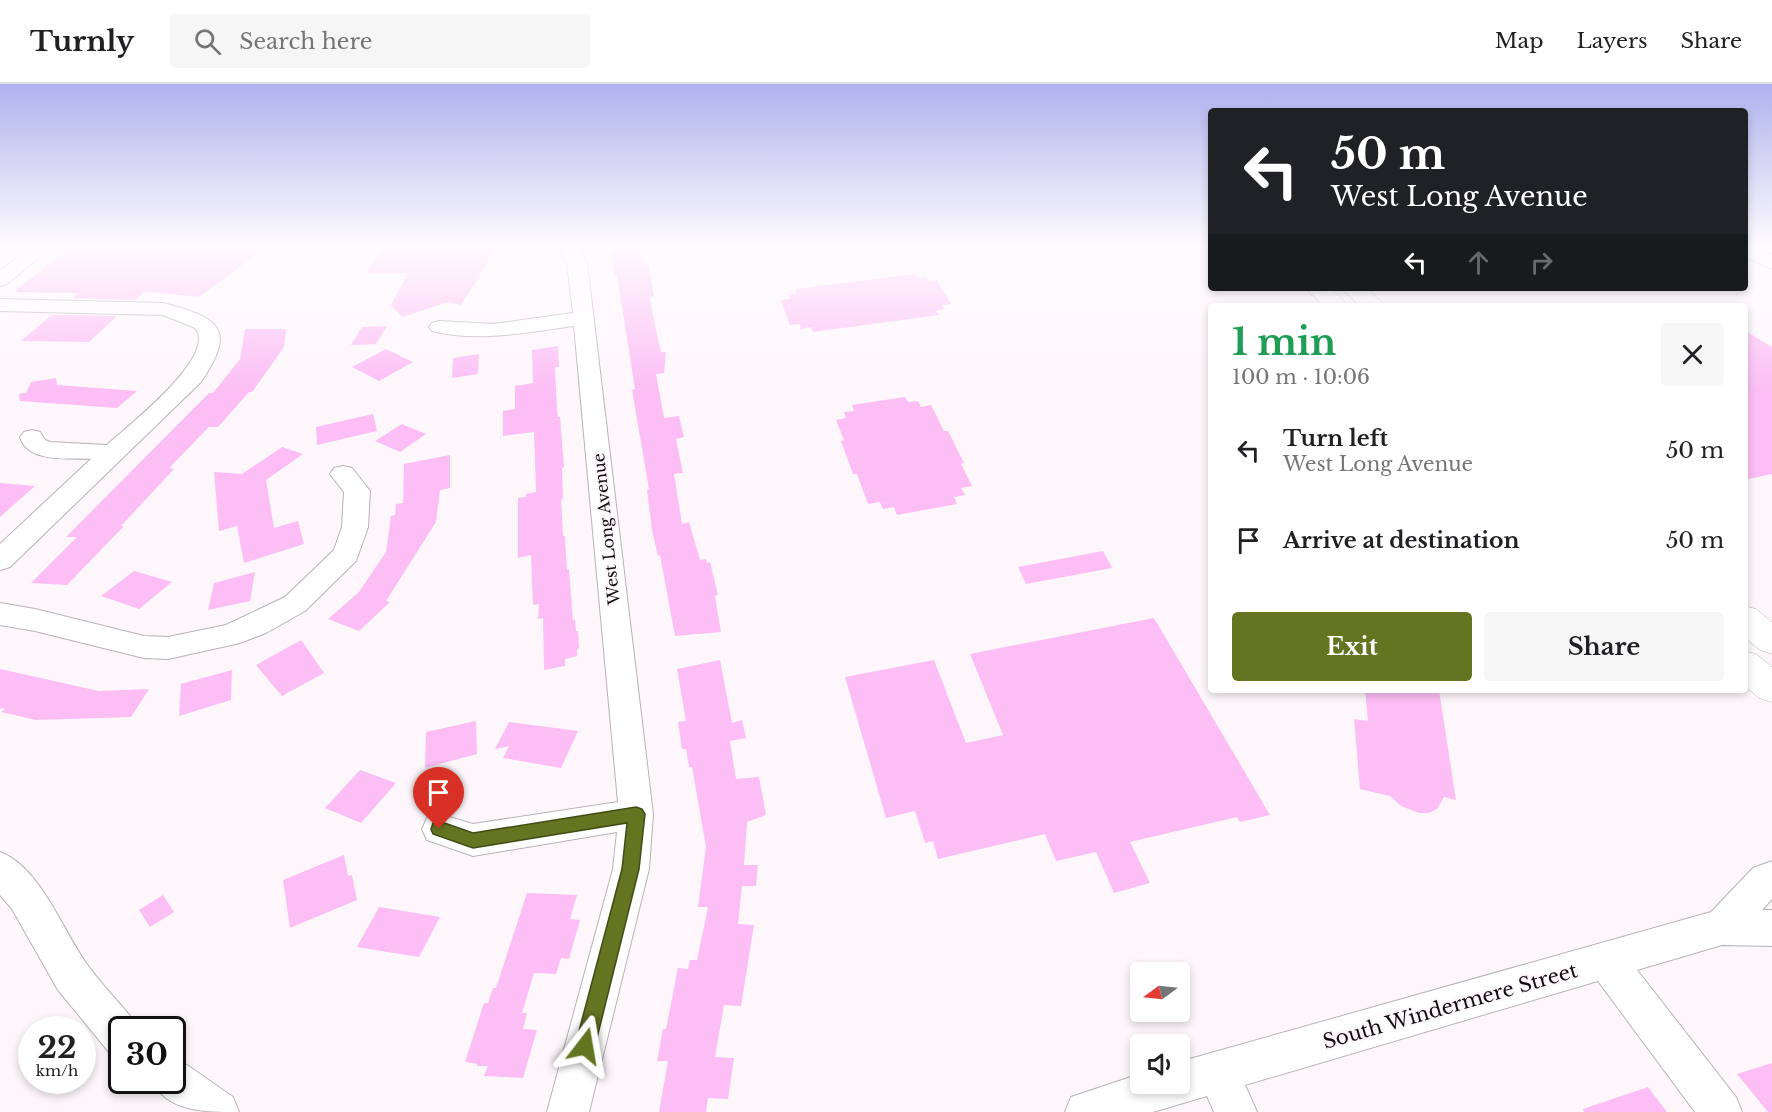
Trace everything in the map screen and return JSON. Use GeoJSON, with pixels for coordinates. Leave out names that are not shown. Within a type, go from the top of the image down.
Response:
{"type":"FeatureCollection","features":[{"type":"Feature","properties":{"kind":"main road"},"geometry":{"type":"LineString","coordinates":[[1748,621],[1772,641]]}},
{"type":"Feature","properties":{"kind":"main road"},"geometry":{"type":"LineString","coordinates":[[1748,667],[1772,688]]}},
{"type":"Feature","properties":{"kind":"street","name":"West Long Avenue"},"geometry":{"type":"LineString","coordinates":[[568,1112],[631,869],[636,814],[581,294]]}},
{"type":"Feature","properties":{"kind":"street"},"geometry":{"type":"LineString","coordinates":[[0,306],[163,309],[185,314],[206,327],[211,334],[211,345],[207,356],[193,376],[0,560]]}},
{"type":"Feature","properties":{"kind":"street"},"geometry":{"type":"LineString","coordinates":[[439,327],[458,332],[477,331],[584,318]]}},
{"type":"Feature","properties":{"kind":"street"},"geometry":{"type":"LineString","coordinates":[[32,437],[34,444],[46,449],[111,453]]}},
{"type":"Feature","properties":{"kind":"street"},"geometry":{"type":"LineString","coordinates":[[0,614],[35,620],[144,647],[168,648],[230,635],[256,625],[295,604],[346,554],[355,527],[357,491],[343,474]]}},
{"type":"Feature","properties":{"kind":"street"},"geometry":{"type":"LineString","coordinates":[[439,829],[473,840],[636,814]]}},
{"type":"Feature","properties":{"kind":"street"},"geometry":{"type":"LineString","coordinates":[[0,868],[25,897],[72,976],[108,1020]]}},
{"type":"Feature","properties":{"kind":"street","name":"South Windermere Street"},"geometry":{"type":"LineString","coordinates":[[1722,927],[1766,880],[1772,878]]}},
{"type":"Feature","properties":{"kind":"street","name":"South Windermere Street"},"geometry":{"type":"LineString","coordinates":[[1086,1112],[1192,1079],[1607,962],[1722,927],[1772,928]]}},
{"type":"Feature","properties":{"kind":"street"},"geometry":{"type":"LineString","coordinates":[[1607,962],[1721,1112]]}},
{"type":"Feature","properties":{"kind":"street"},"geometry":{"type":"LineString","coordinates":[[1192,1079],[1236,1112]]}},
{"type":"Feature","properties":{"kind":"street"},"geometry":{"type":"LineString","coordinates":[[186,1090],[218,1112]]}},
{"type":"Feature","properties":{"kind":"building"},"geometry":{"type":"Polygon","coordinates":[[[78,294],[142,294],[135,300],[72,298],[78,294]]]}},
{"type":"Feature","properties":{"kind":"building"},"geometry":{"type":"Polygon","coordinates":[[[172,294],[203,294],[199,297],[172,294]]]}},
{"type":"Feature","properties":{"kind":"building"},"geometry":{"type":"Polygon","coordinates":[[[397,294],[468,294],[461,305],[448,302],[402,317],[391,305],[397,294]]]}},
{"type":"Feature","properties":{"kind":"building"},"geometry":{"type":"Polygon","coordinates":[[[620,294],[654,294],[650,299],[656,330],[661,352],[666,352],[664,373],[656,374],[664,418],[679,416],[684,437],[676,439],[683,473],[674,474],[682,524],[689,522],[700,560],[706,559],[707,563],[710,562],[718,595],[715,596],[721,632],[675,636],[660,555],[658,556],[652,530],[647,490],[649,489],[632,390],[635,389],[620,294]]]}},
{"type":"Feature","properties":{"kind":"building"},"geometry":{"type":"Polygon","coordinates":[[[945,294],[951,304],[942,305],[945,309],[936,311],[939,315],[813,332],[811,327],[801,329],[800,324],[790,325],[781,300],[790,299],[788,295],[945,294]]]}},
{"type":"Feature","properties":{"kind":"building"},"geometry":{"type":"Polygon","coordinates":[[[52,315],[117,316],[89,342],[21,341],[52,315]]]}},
{"type":"Feature","properties":{"kind":"building"},"geometry":{"type":"Polygon","coordinates":[[[387,326],[376,344],[351,345],[362,327],[387,326]]]}},
{"type":"Feature","properties":{"kind":"building"},"geometry":{"type":"Polygon","coordinates":[[[245,329],[286,329],[284,347],[252,392],[249,392],[218,427],[209,427],[169,468],[174,469],[121,526],[124,526],[67,585],[31,583],[77,537],[66,537],[209,393],[213,393],[240,359],[245,329]]]}},
{"type":"Feature","properties":{"kind":"building"},"geometry":{"type":"Polygon","coordinates":[[[1748,332],[1772,347],[1772,474],[1748,479],[1748,332]]]}},
{"type":"Feature","properties":{"kind":"building"},"geometry":{"type":"Polygon","coordinates":[[[558,346],[559,367],[555,367],[564,467],[562,468],[563,499],[561,499],[563,536],[565,536],[567,570],[569,569],[573,620],[575,619],[576,631],[578,631],[579,648],[577,656],[565,659],[565,666],[544,670],[543,618],[538,619],[539,604],[533,605],[531,555],[518,558],[518,498],[536,492],[534,432],[503,436],[503,411],[515,409],[515,386],[533,383],[532,350],[558,346]]]}},
{"type":"Feature","properties":{"kind":"building"},"geometry":{"type":"Polygon","coordinates":[[[386,349],[413,362],[379,381],[352,367],[386,349]]]}},
{"type":"Feature","properties":{"kind":"building"},"geometry":{"type":"Polygon","coordinates":[[[479,354],[478,374],[452,378],[453,358],[479,354]]]}},
{"type":"Feature","properties":{"kind":"building"},"geometry":{"type":"Polygon","coordinates":[[[56,378],[57,385],[137,391],[117,408],[20,401],[19,394],[26,393],[31,382],[56,378]]]}},
{"type":"Feature","properties":{"kind":"building"},"geometry":{"type":"Polygon","coordinates":[[[905,397],[908,402],[918,401],[921,407],[931,405],[944,431],[948,431],[964,463],[961,464],[972,486],[961,488],[965,495],[954,497],[957,504],[897,515],[894,507],[883,509],[880,502],[868,504],[857,474],[853,474],[836,420],[846,418],[844,412],[854,411],[852,405],[905,397]]]}},
{"type":"Feature","properties":{"kind":"building"},"geometry":{"type":"Polygon","coordinates":[[[373,414],[377,431],[317,445],[316,427],[373,414]]]}},
{"type":"Feature","properties":{"kind":"building"},"geometry":{"type":"Polygon","coordinates":[[[402,424],[426,434],[400,452],[375,441],[402,424]]]}},
{"type":"Feature","properties":{"kind":"building"},"geometry":{"type":"Polygon","coordinates":[[[282,447],[303,454],[266,480],[274,528],[298,521],[304,544],[244,563],[237,526],[219,531],[214,472],[242,474],[282,447]]]}},
{"type":"Feature","properties":{"kind":"building"},"geometry":{"type":"Polygon","coordinates":[[[450,455],[450,488],[440,490],[436,522],[386,601],[390,602],[359,631],[328,619],[359,592],[386,552],[391,516],[395,515],[396,504],[403,503],[404,464],[450,455]]]}},
{"type":"Feature","properties":{"kind":"building"},"geometry":{"type":"Polygon","coordinates":[[[0,483],[35,486],[0,517],[0,483]]]}},
{"type":"Feature","properties":{"kind":"building"},"geometry":{"type":"Polygon","coordinates":[[[1103,551],[1112,568],[1026,584],[1018,567],[1103,551]]]}},
{"type":"Feature","properties":{"kind":"building"},"geometry":{"type":"Polygon","coordinates":[[[134,571],[172,582],[139,609],[101,596],[134,571]]]}},
{"type":"Feature","properties":{"kind":"building"},"geometry":{"type":"Polygon","coordinates":[[[255,572],[250,601],[208,610],[214,583],[255,572]]]}},
{"type":"Feature","properties":{"kind":"building"},"geometry":{"type":"Polygon","coordinates":[[[1154,618],[1270,815],[1240,822],[1237,817],[1130,842],[1150,883],[1114,893],[1096,852],[1056,861],[1045,834],[938,859],[933,841],[925,843],[915,811],[886,818],[845,677],[934,660],[966,743],[1003,735],[970,654],[1154,618]]]}},
{"type":"Feature","properties":{"kind":"building"},"geometry":{"type":"Polygon","coordinates":[[[301,640],[324,673],[282,696],[256,665],[301,640]]]}},
{"type":"Feature","properties":{"kind":"building"},"geometry":{"type":"Polygon","coordinates":[[[720,660],[732,723],[742,720],[746,738],[730,741],[736,779],[759,777],[766,815],[747,822],[744,865],[758,865],[756,886],[742,886],[738,924],[754,925],[741,1006],[724,1005],[715,1057],[734,1058],[728,1099],[708,1098],[706,1112],[659,1112],[668,1061],[657,1061],[663,1029],[666,1029],[678,968],[688,969],[690,960],[697,960],[708,907],[698,907],[706,847],[692,767],[689,767],[686,749],[682,749],[678,722],[686,721],[677,669],[720,660]]]}},
{"type":"Feature","properties":{"kind":"building"},"geometry":{"type":"Polygon","coordinates":[[[0,669],[99,691],[149,689],[131,717],[36,720],[1,712],[5,709],[0,708],[0,669]]]}},
{"type":"Feature","properties":{"kind":"building"},"geometry":{"type":"Polygon","coordinates":[[[232,670],[231,700],[179,716],[181,684],[232,670]]]}},
{"type":"Feature","properties":{"kind":"building"},"geometry":{"type":"Polygon","coordinates":[[[1365,693],[1439,693],[1456,800],[1444,797],[1437,809],[1429,813],[1419,813],[1401,806],[1390,796],[1360,789],[1354,719],[1368,721],[1365,693]]]}},
{"type":"Feature","properties":{"kind":"building"},"geometry":{"type":"Polygon","coordinates":[[[476,721],[477,754],[425,768],[426,732],[476,721]]]}},
{"type":"Feature","properties":{"kind":"building"},"geometry":{"type":"Polygon","coordinates":[[[509,722],[578,731],[561,768],[503,758],[509,746],[495,749],[509,722]]]}},
{"type":"Feature","properties":{"kind":"building"},"geometry":{"type":"Polygon","coordinates":[[[360,770],[396,783],[361,823],[325,808],[360,770]]]}},
{"type":"Feature","properties":{"kind":"building"},"geometry":{"type":"Polygon","coordinates":[[[344,855],[348,876],[352,875],[357,900],[290,928],[283,880],[344,855]]]}},
{"type":"Feature","properties":{"kind":"building"},"geometry":{"type":"Polygon","coordinates":[[[527,893],[577,895],[570,919],[580,920],[569,959],[561,958],[556,974],[534,973],[522,1013],[527,1013],[523,1029],[537,1030],[523,1078],[484,1076],[488,1066],[477,1066],[477,1064],[465,1062],[484,1003],[488,1003],[493,988],[496,988],[527,893]]]}},
{"type":"Feature","properties":{"kind":"building"},"geometry":{"type":"Polygon","coordinates":[[[163,895],[174,912],[150,927],[139,910],[163,895]]]}},
{"type":"Feature","properties":{"kind":"building"},"geometry":{"type":"Polygon","coordinates":[[[379,907],[440,917],[419,957],[357,947],[379,907]]]}},
{"type":"Feature","properties":{"kind":"building"},"geometry":{"type":"Polygon","coordinates":[[[1772,1063],[1772,1112],[1768,1112],[1737,1074],[1772,1063]]]}},
{"type":"Feature","properties":{"kind":"building"},"geometry":{"type":"Polygon","coordinates":[[[1648,1087],[1667,1112],[1584,1112],[1583,1109],[1648,1087]]]}},
{"type":"Feature","properties":{"kind":"route"},"geometry":{"type":"LineString","coordinates":[[439,829],[473,840],[636,814],[631,869],[585,1046]]}}]}
